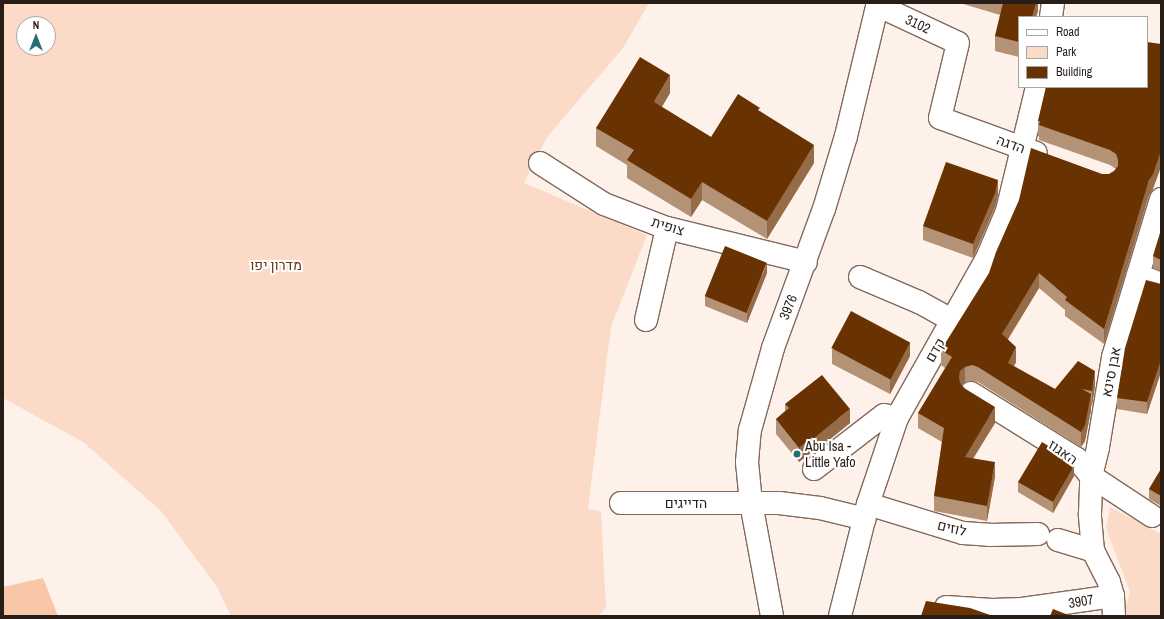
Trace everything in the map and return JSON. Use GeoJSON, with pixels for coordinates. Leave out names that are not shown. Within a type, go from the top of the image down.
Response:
{"type":"FeatureCollection","features":[{"type":"Feature","properties":{"kind":"street"},"geometry":{"type":"LineString","coordinates":[[1051,16],[1053,3]]}},
{"type":"Feature","properties":{"kind":"street","name":"3102"},"geometry":{"type":"LineString","coordinates":[[877,4],[958,44],[940,118]]}},
{"type":"Feature","properties":{"kind":"street","name":"3976"},"geometry":{"type":"LineString","coordinates":[[772,616],[751,503],[747,462],[753,416],[777,334],[806,262],[846,136],[877,4]]}},
{"type":"Feature","properties":{"kind":"street","name":"קדם"},"geometry":{"type":"LineString","coordinates":[[840,616],[866,511],[897,418],[953,321],[987,258],[1004,218],[1037,88]]}},
{"type":"Feature","properties":{"kind":"street","name":"הדגה"},"geometry":{"type":"LineString","coordinates":[[940,118],[1057,160]]}},
{"type":"Feature","properties":{"kind":"street","name":"צופית"},"geometry":{"type":"LineString","coordinates":[[540,163],[604,204],[667,228],[806,262]]}},
{"type":"Feature","properties":{"kind":"street","name":"אבן סינא"},"geometry":{"type":"LineString","coordinates":[[1093,551],[1090,514],[1091,476],[1113,357],[1161,199]]}},
{"type":"Feature","properties":{"kind":"street"},"geometry":{"type":"LineString","coordinates":[[646,320],[667,228]]}},
{"type":"Feature","properties":{"kind":"street"},"geometry":{"type":"LineString","coordinates":[[1138,276],[1161,284]]}},
{"type":"Feature","properties":{"kind":"street"},"geometry":{"type":"LineString","coordinates":[[860,277],[919,302],[953,321]]}},
{"type":"Feature","properties":{"kind":"street","name":"האגוז"},"geometry":{"type":"LineString","coordinates":[[971,393],[1077,459],[1091,476],[1152,516]]}},
{"type":"Feature","properties":{"kind":"street"},"geometry":{"type":"LineString","coordinates":[[814,469],[884,415],[897,418]]}},
{"type":"Feature","properties":{"kind":"street","name":"הדייגים"},"geometry":{"type":"LineString","coordinates":[[621,504],[751,503]]}},
{"type":"Feature","properties":{"kind":"street","name":"לוזים"},"geometry":{"type":"LineString","coordinates":[[751,503],[800,505],[866,511],[963,533],[1048,537],[1093,551]]}},
{"type":"Feature","properties":{"kind":"street"},"geometry":{"type":"LineString","coordinates":[[1093,551],[1109,582],[1113,606]]}},
{"type":"Feature","properties":{"kind":"street","name":"3907"},"geometry":{"type":"LineString","coordinates":[[930,604],[965,610],[992,610],[1050,606],[1113,606]]}},
{"type":"Feature","properties":{"kind":"green space","name":"מדרון יפו"},"geometry":{"type":"Polygon","coordinates":[[[3,3],[649,3],[623,48],[547,137],[524,183],[647,235],[611,327],[588,509],[601,511],[606,608],[598,616],[231,616],[217,587],[161,511],[83,442],[3,398],[3,3]]]}},
{"type":"Feature","properties":{"kind":"green space"},"geometry":{"type":"Polygon","coordinates":[[[1110,507],[1161,534],[1161,616],[1123,616],[1130,592],[1106,528],[1110,507]]]}},
{"type":"Feature","properties":{"kind":"shaded area"},"geometry":{"type":"Polygon","coordinates":[[[43,578],[58,616],[3,616],[3,587],[43,578]]]}},
{"type":"Feature","properties":{"kind":"building"},"geometry":{"type":"Polygon","coordinates":[[[1003,3],[1036,3],[1032,16],[1018,16],[1018,42],[995,36],[1003,3]]]}},
{"type":"Feature","properties":{"kind":"building"},"geometry":{"type":"Polygon","coordinates":[[[1148,42],[1161,44],[1161,151],[1153,174],[1149,180],[1104,329],[1065,300],[1067,297],[1039,273],[1002,334],[1016,347],[1008,363],[1055,389],[1078,361],[1095,371],[1092,391],[1082,389],[1091,394],[1085,425],[1081,432],[978,367],[972,365],[965,367],[960,371],[960,383],[964,388],[995,407],[965,457],[995,462],[987,506],[934,496],[944,428],[918,413],[952,357],[941,350],[989,273],[996,252],[1019,200],[1031,148],[1102,174],[1109,174],[1118,166],[1116,154],[1110,150],[1039,125],[1040,121],[1038,121],[1046,88],[1148,88],[1148,42]]]}},
{"type":"Feature","properties":{"kind":"building"},"geometry":{"type":"Polygon","coordinates":[[[640,57],[670,75],[654,102],[711,137],[738,94],[760,108],[758,110],[814,145],[767,221],[702,182],[691,199],[627,160],[634,150],[596,128],[640,57]]]}},
{"type":"Feature","properties":{"kind":"building"},"geometry":{"type":"Polygon","coordinates":[[[946,162],[998,180],[995,193],[973,244],[923,226],[946,162]]]}},
{"type":"Feature","properties":{"kind":"building"},"geometry":{"type":"Polygon","coordinates":[[[1161,230],[1161,260],[1153,256],[1161,230]]]}},
{"type":"Feature","properties":{"kind":"building"},"geometry":{"type":"Polygon","coordinates":[[[725,246],[767,263],[746,313],[705,296],[725,246]]]}},
{"type":"Feature","properties":{"kind":"building"},"geometry":{"type":"Polygon","coordinates":[[[1146,280],[1161,284],[1161,360],[1147,402],[1117,398],[1125,348],[1146,280]]]}},
{"type":"Feature","properties":{"kind":"building"},"geometry":{"type":"Polygon","coordinates":[[[851,311],[910,342],[890,380],[831,348],[851,311]]]}},
{"type":"Feature","properties":{"kind":"building"},"geometry":{"type":"Polygon","coordinates":[[[822,375],[850,409],[813,439],[812,437],[799,448],[776,419],[789,408],[785,404],[822,375]]]}},
{"type":"Feature","properties":{"kind":"building"},"geometry":{"type":"Polygon","coordinates":[[[1042,442],[1068,458],[1067,459],[1074,466],[1053,502],[1018,482],[1042,442]]]}},
{"type":"Feature","properties":{"kind":"building"},"geometry":{"type":"Polygon","coordinates":[[[1161,469],[1161,496],[1149,489],[1161,469]]]}},
{"type":"Feature","properties":{"kind":"building"},"geometry":{"type":"Polygon","coordinates":[[[926,601],[970,608],[993,616],[921,616],[926,601]]]}},
{"type":"Feature","properties":{"kind":"building"},"geometry":{"type":"Polygon","coordinates":[[[1053,609],[1071,616],[1050,616],[1053,609]]]}},
{"type":"Feature","properties":{"kind":"place","name":"Abu Isa - Little Yafo"},"geometry":{"type":"Point","coordinates":[797,454]}}]}
